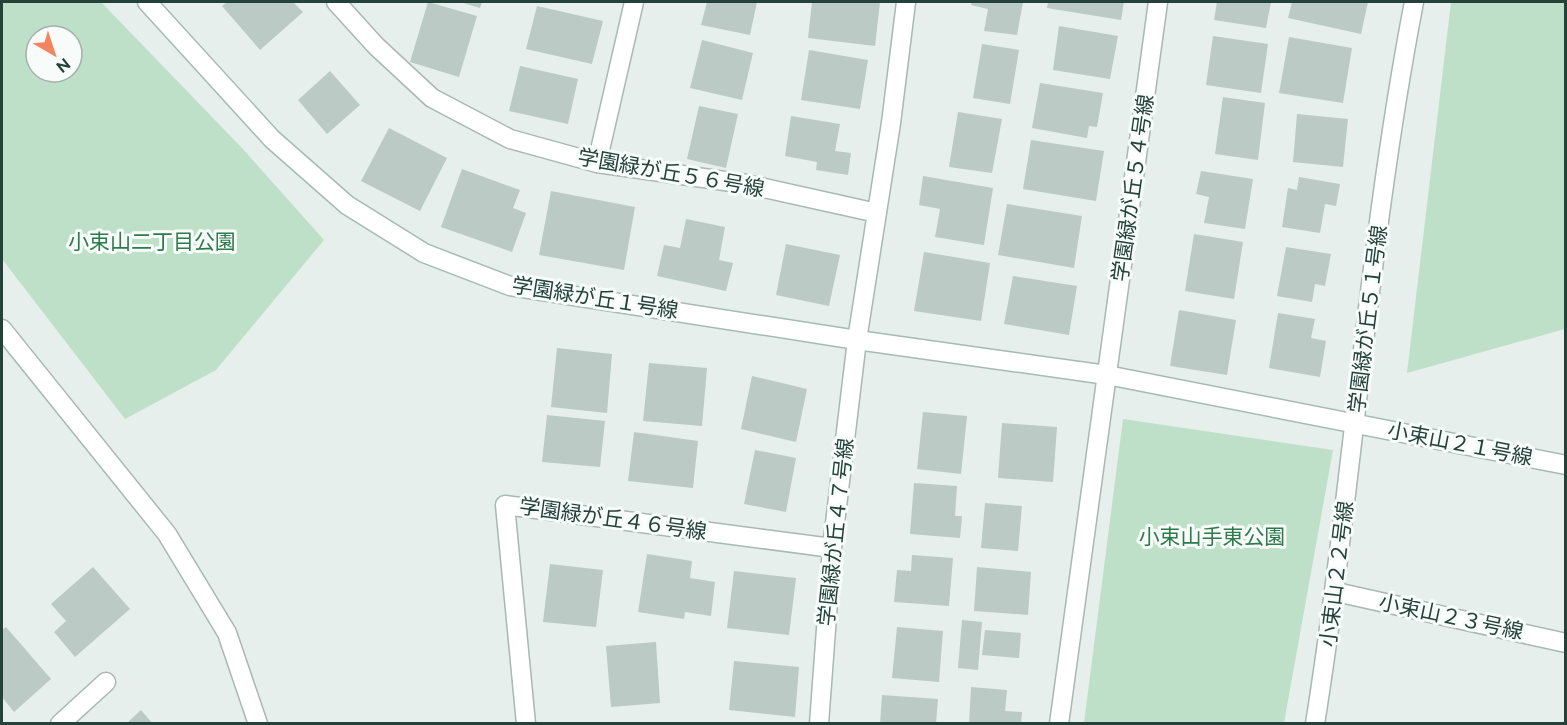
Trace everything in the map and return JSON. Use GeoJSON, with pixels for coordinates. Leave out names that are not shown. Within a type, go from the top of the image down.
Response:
{"type":"FeatureCollection","features":[{"type":"Feature","properties":{"kind":"street","name":"学園緑が丘１号線"},"geometry":{"type":"LineString","coordinates":[[147,2],[272,139],[347,205],[424,253],[510,286],[857,340],[1107,375]]}},
{"type":"Feature","properties":{"kind":"street","name":"学園緑が丘５６号線"},"geometry":{"type":"LineString","coordinates":[[336,2],[376,46],[432,98],[510,139],[597,163],[746,184],[877,213]]}},
{"type":"Feature","properties":{"kind":"street"},"geometry":{"type":"LineString","coordinates":[[597,163],[634,2]]}},
{"type":"Feature","properties":{"kind":"street","name":"学園緑が丘４７号線"},"geometry":{"type":"LineString","coordinates":[[819,723],[832,548],[857,340],[906,2]]}},
{"type":"Feature","properties":{"kind":"street","name":"学園緑が丘５４号線"},"geometry":{"type":"LineString","coordinates":[[1107,375],[1158,2]]}},
{"type":"Feature","properties":{"kind":"street","name":"学園緑が丘５１号線"},"geometry":{"type":"LineString","coordinates":[[1107,375],[1355,424],[1397,87],[1414,2]]}},
{"type":"Feature","properties":{"kind":"street"},"geometry":{"type":"LineString","coordinates":[[2,329],[167,534],[227,633],[258,723]]}},
{"type":"Feature","properties":{"kind":"street"},"geometry":{"type":"LineString","coordinates":[[1059,723],[1107,375]]}},
{"type":"Feature","properties":{"kind":"street","name":"小束山２１号線"},"geometry":{"type":"LineString","coordinates":[[1355,424],[1566,465]]}},
{"type":"Feature","properties":{"kind":"street","name":"小束山２２号線"},"geometry":{"type":"LineString","coordinates":[[1316,723],[1336,592],[1355,424]]}},
{"type":"Feature","properties":{"kind":"street","name":"学園緑が丘４６号線"},"geometry":{"type":"LineString","coordinates":[[526,723],[505,505],[832,548]]}},
{"type":"Feature","properties":{"kind":"street","name":"小束山２３号線"},"geometry":{"type":"LineString","coordinates":[[1336,592],[1566,643]]}},
{"type":"Feature","properties":{"kind":"street"},"geometry":{"type":"LineString","coordinates":[[60,723],[106,682]]}},
{"type":"Feature","properties":{"kind":"green space","name":"小束山二丁目公園"},"geometry":{"type":"Polygon","coordinates":[[[2,2],[101,2],[242,148],[324,240],[216,370],[125,419],[2,259],[2,2]]]}},
{"type":"Feature","properties":{"kind":"green space"},"geometry":{"type":"Polygon","coordinates":[[[1451,2],[1565,2],[1565,329],[1407,373],[1451,2]]]}},
{"type":"Feature","properties":{"kind":"green space","name":"小束山手東公園"},"geometry":{"type":"Polygon","coordinates":[[[1123,419],[1333,450],[1284,723],[1084,723],[1123,419]]]}},
{"type":"Feature","properties":{"kind":"building"},"geometry":{"type":"Polygon","coordinates":[[[227,2],[293,2],[303,12],[260,50],[222,6],[227,2]]]}},
{"type":"Feature","properties":{"kind":"building"},"geometry":{"type":"Polygon","coordinates":[[[428,2],[477,16],[459,77],[410,62],[428,2]]]}},
{"type":"Feature","properties":{"kind":"building"},"geometry":{"type":"Polygon","coordinates":[[[460,2],[482,2],[480,8],[460,2]]]}},
{"type":"Feature","properties":{"kind":"building"},"geometry":{"type":"Polygon","coordinates":[[[707,2],[757,2],[750,35],[701,25],[707,2]]]}},
{"type":"Feature","properties":{"kind":"building"},"geometry":{"type":"Polygon","coordinates":[[[812,2],[880,2],[875,46],[808,38],[812,2]]]}},
{"type":"Feature","properties":{"kind":"building"},"geometry":{"type":"Polygon","coordinates":[[[972,2],[1023,2],[1017,35],[984,31],[988,9],[971,5],[972,2]]]}},
{"type":"Feature","properties":{"kind":"building"},"geometry":{"type":"Polygon","coordinates":[[[1048,2],[1124,2],[1121,20],[1047,8],[1048,2]]]}},
{"type":"Feature","properties":{"kind":"building"},"geometry":{"type":"Polygon","coordinates":[[[1217,2],[1271,2],[1266,28],[1214,20],[1217,2]]]}},
{"type":"Feature","properties":{"kind":"building"},"geometry":{"type":"Polygon","coordinates":[[[1292,2],[1368,2],[1361,34],[1288,18],[1292,2]]]}},
{"type":"Feature","properties":{"kind":"building"},"geometry":{"type":"Polygon","coordinates":[[[537,6],[603,21],[592,64],[526,49],[537,6]]]}},
{"type":"Feature","properties":{"kind":"building"},"geometry":{"type":"Polygon","coordinates":[[[1059,26],[1118,36],[1110,79],[1053,70],[1059,26]]]}},
{"type":"Feature","properties":{"kind":"building"},"geometry":{"type":"Polygon","coordinates":[[[1213,36],[1268,44],[1261,93],[1206,85],[1213,36]]]}},
{"type":"Feature","properties":{"kind":"building"},"geometry":{"type":"Polygon","coordinates":[[[1289,37],[1352,48],[1343,103],[1279,93],[1289,37]]]}},
{"type":"Feature","properties":{"kind":"building"},"geometry":{"type":"Polygon","coordinates":[[[702,40],[753,53],[742,100],[690,88],[702,40]]]}},
{"type":"Feature","properties":{"kind":"building"},"geometry":{"type":"Polygon","coordinates":[[[982,44],[1019,50],[1010,104],[973,98],[982,44]]]}},
{"type":"Feature","properties":{"kind":"building"},"geometry":{"type":"Polygon","coordinates":[[[809,50],[868,60],[860,109],[801,100],[809,50]]]}},
{"type":"Feature","properties":{"kind":"building"},"geometry":{"type":"Polygon","coordinates":[[[520,66],[578,79],[568,124],[509,111],[520,66]]]}},
{"type":"Feature","properties":{"kind":"building"},"geometry":{"type":"Polygon","coordinates":[[[330,71],[360,105],[327,134],[298,100],[330,71]]]}},
{"type":"Feature","properties":{"kind":"building"},"geometry":{"type":"Polygon","coordinates":[[[1040,83],[1103,93],[1097,127],[1089,126],[1087,138],[1032,128],[1040,83]]]}},
{"type":"Feature","properties":{"kind":"building"},"geometry":{"type":"Polygon","coordinates":[[[1223,97],[1265,103],[1258,160],[1215,154],[1223,97]]]}},
{"type":"Feature","properties":{"kind":"building"},"geometry":{"type":"Polygon","coordinates":[[[699,106],[738,114],[726,168],[687,159],[699,106]]]}},
{"type":"Feature","properties":{"kind":"building"},"geometry":{"type":"Polygon","coordinates":[[[958,112],[1002,119],[992,173],[949,167],[958,112]]]}},
{"type":"Feature","properties":{"kind":"building"},"geometry":{"type":"Polygon","coordinates":[[[1297,114],[1348,119],[1343,167],[1293,162],[1297,114]]]}},
{"type":"Feature","properties":{"kind":"building"},"geometry":{"type":"Polygon","coordinates":[[[791,116],[840,124],[835,151],[851,153],[848,175],[816,170],[817,162],[785,156],[791,116]]]}},
{"type":"Feature","properties":{"kind":"building"},"geometry":{"type":"Polygon","coordinates":[[[389,128],[447,158],[420,211],[361,181],[389,128]]]}},
{"type":"Feature","properties":{"kind":"building"},"geometry":{"type":"Polygon","coordinates":[[[1031,140],[1104,151],[1096,201],[1023,189],[1031,140]]]}},
{"type":"Feature","properties":{"kind":"building"},"geometry":{"type":"Polygon","coordinates":[[[462,169],[520,190],[513,208],[526,213],[512,252],[441,227],[462,169]]]}},
{"type":"Feature","properties":{"kind":"building"},"geometry":{"type":"Polygon","coordinates":[[[1201,171],[1253,179],[1245,229],[1204,223],[1209,197],[1196,194],[1201,171]]]}},
{"type":"Feature","properties":{"kind":"building"},"geometry":{"type":"Polygon","coordinates":[[[923,176],[993,188],[984,245],[935,237],[940,209],[919,205],[923,176]]]}},
{"type":"Feature","properties":{"kind":"building"},"geometry":{"type":"Polygon","coordinates":[[[1299,177],[1340,184],[1336,206],[1325,204],[1320,233],[1282,227],[1288,188],[1297,190],[1299,177]]]}},
{"type":"Feature","properties":{"kind":"building"},"geometry":{"type":"Polygon","coordinates":[[[551,191],[635,207],[624,270],[539,255],[551,191]]]}},
{"type":"Feature","properties":{"kind":"building"},"geometry":{"type":"Polygon","coordinates":[[[1007,204],[1082,216],[1074,268],[998,255],[1007,204]]]}},
{"type":"Feature","properties":{"kind":"building"},"geometry":{"type":"Polygon","coordinates":[[[686,219],[725,227],[719,260],[733,263],[726,291],[657,276],[664,245],[680,248],[686,219]]]}},
{"type":"Feature","properties":{"kind":"building"},"geometry":{"type":"Polygon","coordinates":[[[1194,234],[1243,242],[1234,299],[1185,291],[1194,234]]]}},
{"type":"Feature","properties":{"kind":"building"},"geometry":{"type":"Polygon","coordinates":[[[786,244],[840,255],[829,306],[776,295],[786,244]]]}},
{"type":"Feature","properties":{"kind":"building"},"geometry":{"type":"Polygon","coordinates":[[[1286,247],[1331,254],[1325,286],[1315,284],[1312,302],[1277,296],[1286,247]]]}},
{"type":"Feature","properties":{"kind":"building"},"geometry":{"type":"Polygon","coordinates":[[[924,252],[990,263],[981,321],[914,311],[924,252]]]}},
{"type":"Feature","properties":{"kind":"building"},"geometry":{"type":"Polygon","coordinates":[[[1013,276],[1077,286],[1069,335],[1004,324],[1013,276]]]}},
{"type":"Feature","properties":{"kind":"building"},"geometry":{"type":"Polygon","coordinates":[[[1179,310],[1236,320],[1227,375],[1170,366],[1179,310]]]}},
{"type":"Feature","properties":{"kind":"building"},"geometry":{"type":"Polygon","coordinates":[[[1278,313],[1315,319],[1311,338],[1326,341],[1320,377],[1269,368],[1278,313]]]}},
{"type":"Feature","properties":{"kind":"building"},"geometry":{"type":"Polygon","coordinates":[[[557,348],[612,354],[607,413],[551,407],[557,348]]]}},
{"type":"Feature","properties":{"kind":"building"},"geometry":{"type":"Polygon","coordinates":[[[649,363],[707,368],[702,426],[643,421],[649,363]]]}},
{"type":"Feature","properties":{"kind":"building"},"geometry":{"type":"Polygon","coordinates":[[[752,376],[807,389],[796,442],[741,429],[752,376]]]}},
{"type":"Feature","properties":{"kind":"building"},"geometry":{"type":"Polygon","coordinates":[[[923,412],[967,416],[961,474],[917,469],[923,412]]]}},
{"type":"Feature","properties":{"kind":"building"},"geometry":{"type":"Polygon","coordinates":[[[547,415],[605,421],[600,467],[542,462],[547,415]]]}},
{"type":"Feature","properties":{"kind":"building"},"geometry":{"type":"Polygon","coordinates":[[[1002,423],[1057,427],[1053,482],[998,478],[1002,423]]]}},
{"type":"Feature","properties":{"kind":"building"},"geometry":{"type":"Polygon","coordinates":[[[634,432],[698,441],[693,488],[628,481],[634,432]]]}},
{"type":"Feature","properties":{"kind":"building"},"geometry":{"type":"Polygon","coordinates":[[[755,450],[796,458],[786,512],[744,504],[755,450]]]}},
{"type":"Feature","properties":{"kind":"building"},"geometry":{"type":"Polygon","coordinates":[[[914,483],[957,486],[955,516],[962,516],[960,538],[910,534],[914,483]]]}},
{"type":"Feature","properties":{"kind":"building"},"geometry":{"type":"Polygon","coordinates":[[[985,503],[1022,506],[1018,551],[981,548],[985,503]]]}},
{"type":"Feature","properties":{"kind":"building"},"geometry":{"type":"Polygon","coordinates":[[[647,554],[692,561],[690,578],[715,582],[711,616],[685,612],[684,619],[638,612],[647,554]]]}},
{"type":"Feature","properties":{"kind":"building"},"geometry":{"type":"Polygon","coordinates":[[[912,555],[953,558],[949,606],[894,602],[897,570],[911,571],[912,555]]]}},
{"type":"Feature","properties":{"kind":"building"},"geometry":{"type":"Polygon","coordinates":[[[550,564],[603,570],[596,627],[543,622],[550,564]]]}},
{"type":"Feature","properties":{"kind":"building"},"geometry":{"type":"Polygon","coordinates":[[[93,567],[130,609],[75,657],[54,632],[66,621],[51,604],[93,567]]]}},
{"type":"Feature","properties":{"kind":"building"},"geometry":{"type":"Polygon","coordinates":[[[977,567],[1031,572],[1028,615],[974,611],[977,567]]]}},
{"type":"Feature","properties":{"kind":"building"},"geometry":{"type":"Polygon","coordinates":[[[734,571],[796,578],[789,635],[727,628],[734,571]]]}},
{"type":"Feature","properties":{"kind":"building"},"geometry":{"type":"Polygon","coordinates":[[[962,620],[982,622],[978,670],[958,668],[962,620]]]}},
{"type":"Feature","properties":{"kind":"building"},"geometry":{"type":"Polygon","coordinates":[[[6,627],[51,679],[14,712],[2,697],[2,630],[6,627]]]}},
{"type":"Feature","properties":{"kind":"building"},"geometry":{"type":"Polygon","coordinates":[[[897,627],[943,631],[939,682],[892,678],[897,627]]]}},
{"type":"Feature","properties":{"kind":"building"},"geometry":{"type":"Polygon","coordinates":[[[985,630],[1021,633],[1019,658],[982,655],[985,630]]]}},
{"type":"Feature","properties":{"kind":"building"},"geometry":{"type":"Polygon","coordinates":[[[656,642],[660,703],[611,707],[606,646],[656,642]]]}},
{"type":"Feature","properties":{"kind":"building"},"geometry":{"type":"Polygon","coordinates":[[[734,661],[799,667],[795,717],[729,710],[734,661]]]}},
{"type":"Feature","properties":{"kind":"building"},"geometry":{"type":"Polygon","coordinates":[[[971,687],[1007,690],[1005,711],[1022,712],[1021,724],[969,724],[971,687]]]}},
{"type":"Feature","properties":{"kind":"building"},"geometry":{"type":"Polygon","coordinates":[[[882,695],[938,699],[936,724],[880,724],[882,695]]]}},
{"type":"Feature","properties":{"kind":"building"},"geometry":{"type":"Polygon","coordinates":[[[141,710],[153,724],[126,724],[141,710]]]}}]}
